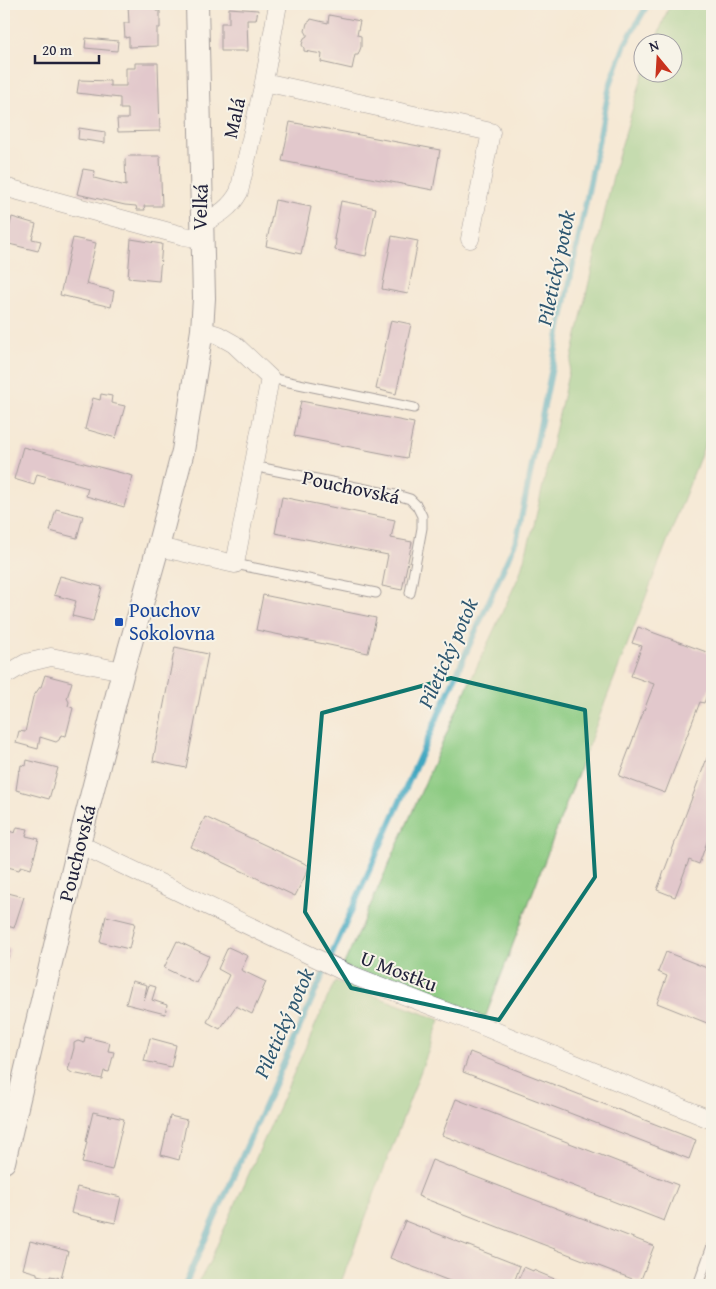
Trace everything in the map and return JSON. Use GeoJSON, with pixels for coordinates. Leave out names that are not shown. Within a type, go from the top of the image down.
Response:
{"type":"FeatureCollection","features":[{"type":"Feature","properties":{"kind":"street","name":"Velká"},"geometry":{"type":"LineString","coordinates":[[4,186],[184,236],[202,231],[197,4]]}},
{"type":"Feature","properties":{"kind":"street","name":"Malá"},"geometry":{"type":"LineString","coordinates":[[202,231],[234,202],[239,192],[264,82],[278,4]]}},
{"type":"Feature","properties":{"kind":"street"},"geometry":{"type":"LineString","coordinates":[[264,82],[491,132],[470,239]]}},
{"type":"Feature","properties":{"kind":"street","name":"Pouchovská"},"geometry":{"type":"LineString","coordinates":[[4,1162],[79,844],[123,671],[183,451],[202,330],[204,298],[202,231]]}},
{"type":"Feature","properties":{"kind":"street"},"geometry":{"type":"LineString","coordinates":[[158,547],[236,564],[270,378],[234,344],[218,335],[202,330]]}},
{"type":"Feature","properties":{"kind":"street"},"geometry":{"type":"LineString","coordinates":[[4,676],[26,663],[50,657],[123,671]]}},
{"type":"Feature","properties":{"kind":"street","name":"U Mostku"},"geometry":{"type":"LineString","coordinates":[[79,844],[349,974],[468,1020],[712,1120]]}},
{"type":"Feature","properties":{"kind":"lane"},"geometry":{"type":"LineString","coordinates":[[270,378],[414,408]]}},
{"type":"Feature","properties":{"kind":"lane","name":"Pouchovská"},"geometry":{"type":"LineString","coordinates":[[254,466],[400,496],[410,500],[417,506],[422,516],[422,528],[410,593]]}},
{"type":"Feature","properties":{"kind":"lane"},"geometry":{"type":"LineString","coordinates":[[236,564],[376,593]]}},
{"type":"Feature","properties":{"kind":"lane"},"geometry":{"type":"LineString","coordinates":[[698,1285],[712,1246]]}},
{"type":"Feature","properties":{"kind":"highlighted area"},"geometry":{"type":"Polygon","coordinates":[[[451,678],[585,710],[595,877],[499,1020],[351,988],[305,912],[322,713],[451,678]]]}},
{"type":"Feature","properties":{"kind":"green space"},"geometry":{"type":"Polygon","coordinates":[[[670,4],[712,4],[712,426],[485,1018],[343,966],[459,705],[519,576],[534,525],[615,167],[640,82],[684,82],[684,32],[659,32],[670,4]]]}},
{"type":"Feature","properties":{"kind":"green space"},"geometry":{"type":"Polygon","coordinates":[[[335,981],[440,1020],[340,1285],[197,1285],[209,1263],[335,981]]]}},
{"type":"Feature","properties":{"kind":"building"},"geometry":{"type":"Polygon","coordinates":[[[128,4],[156,4],[156,11],[160,11],[160,28],[157,28],[157,46],[129,47],[129,37],[125,38],[124,23],[129,23],[128,4]]]}},
{"type":"Feature","properties":{"kind":"building"},"geometry":{"type":"Polygon","coordinates":[[[229,8],[258,10],[256,20],[247,20],[248,51],[221,51],[221,23],[229,23],[229,8]]]}},
{"type":"Feature","properties":{"kind":"building"},"geometry":{"type":"Polygon","coordinates":[[[329,15],[360,21],[357,35],[361,36],[361,47],[358,55],[355,55],[352,69],[321,62],[322,54],[304,51],[302,45],[304,38],[307,36],[305,31],[307,23],[311,19],[328,23],[329,15]]]}},
{"type":"Feature","properties":{"kind":"building"},"geometry":{"type":"Polygon","coordinates":[[[86,38],[118,41],[117,51],[85,48],[86,38]]]}},
{"type":"Feature","properties":{"kind":"building"},"geometry":{"type":"Polygon","coordinates":[[[135,63],[158,63],[160,131],[118,132],[117,119],[128,119],[128,109],[120,109],[120,98],[77,93],[79,80],[110,81],[110,86],[126,86],[126,68],[135,68],[135,63]]]}},
{"type":"Feature","properties":{"kind":"building"},"geometry":{"type":"Polygon","coordinates":[[[290,122],[440,150],[433,190],[282,161],[290,122]]]}},
{"type":"Feature","properties":{"kind":"building"},"geometry":{"type":"Polygon","coordinates":[[[79,128],[105,132],[105,143],[78,139],[79,128]]]}},
{"type":"Feature","properties":{"kind":"building"},"geometry":{"type":"Polygon","coordinates":[[[128,156],[160,156],[162,206],[144,206],[145,210],[137,210],[136,206],[77,194],[83,169],[95,171],[94,178],[126,186],[125,159],[128,156]]]}},
{"type":"Feature","properties":{"kind":"building"},"geometry":{"type":"Polygon","coordinates":[[[275,200],[311,207],[301,254],[266,246],[275,200]]]}},
{"type":"Feature","properties":{"kind":"building"},"geometry":{"type":"Polygon","coordinates":[[[341,201],[376,208],[366,256],[335,250],[336,239],[334,239],[341,201]]]}},
{"type":"Feature","properties":{"kind":"building"},"geometry":{"type":"Polygon","coordinates":[[[12,217],[36,224],[32,239],[41,241],[38,251],[5,243],[12,217]]]}},
{"type":"Feature","properties":{"kind":"building"},"geometry":{"type":"Polygon","coordinates":[[[392,236],[418,241],[408,294],[382,289],[392,236]]]}},
{"type":"Feature","properties":{"kind":"building"},"geometry":{"type":"Polygon","coordinates":[[[73,238],[96,243],[86,284],[114,291],[111,307],[60,295],[73,238]]]}},
{"type":"Feature","properties":{"kind":"building"},"geometry":{"type":"Polygon","coordinates":[[[131,239],[162,244],[159,281],[128,278],[131,239]]]}},
{"type":"Feature","properties":{"kind":"building"},"geometry":{"type":"Polygon","coordinates":[[[391,320],[411,324],[396,394],[376,389],[391,320]]]}},
{"type":"Feature","properties":{"kind":"building"},"geometry":{"type":"Polygon","coordinates":[[[101,394],[112,396],[111,403],[125,406],[116,438],[85,429],[93,398],[100,400],[101,394]]]}},
{"type":"Feature","properties":{"kind":"building"},"geometry":{"type":"Polygon","coordinates":[[[301,401],[414,423],[407,458],[294,436],[301,401]]]}},
{"type":"Feature","properties":{"kind":"building"},"geometry":{"type":"Polygon","coordinates":[[[23,447],[133,476],[124,507],[86,496],[88,488],[37,474],[34,485],[14,479],[23,447]]]}},
{"type":"Feature","properties":{"kind":"building"},"geometry":{"type":"Polygon","coordinates":[[[282,497],[395,520],[391,538],[412,542],[402,590],[382,586],[388,555],[275,533],[282,497]]]}},
{"type":"Feature","properties":{"kind":"building"},"geometry":{"type":"Polygon","coordinates":[[[56,509],[83,516],[77,538],[50,531],[56,509]]]}},
{"type":"Feature","properties":{"kind":"building"},"geometry":{"type":"Polygon","coordinates":[[[60,576],[102,587],[93,621],[72,616],[76,601],[54,595],[60,576]]]}},
{"type":"Feature","properties":{"kind":"building"},"geometry":{"type":"Polygon","coordinates":[[[263,595],[376,618],[368,653],[256,630],[263,595]]]}},
{"type":"Feature","properties":{"kind":"building"},"geometry":{"type":"Polygon","coordinates":[[[638,627],[712,654],[712,682],[704,703],[700,702],[665,793],[619,776],[654,684],[631,676],[642,646],[632,643],[638,627]]]}},
{"type":"Feature","properties":{"kind":"building"},"geometry":{"type":"Polygon","coordinates":[[[175,647],[208,654],[186,768],[153,761],[175,647]]]}},
{"type":"Feature","properties":{"kind":"building"},"geometry":{"type":"Polygon","coordinates":[[[45,675],[72,682],[67,698],[68,706],[73,708],[66,736],[61,735],[56,742],[40,737],[38,749],[16,743],[19,731],[25,732],[33,697],[41,687],[45,675]]]}},
{"type":"Feature","properties":{"kind":"building"},"geometry":{"type":"Polygon","coordinates":[[[712,745],[712,828],[699,864],[689,860],[675,897],[657,890],[712,745]]]}},
{"type":"Feature","properties":{"kind":"building"},"geometry":{"type":"Polygon","coordinates":[[[27,760],[58,768],[49,799],[16,790],[19,770],[21,765],[26,766],[27,760]]]}},
{"type":"Feature","properties":{"kind":"building"},"geometry":{"type":"Polygon","coordinates":[[[205,817],[310,866],[295,896],[191,847],[205,817]]]}},
{"type":"Feature","properties":{"kind":"building"},"geometry":{"type":"Polygon","coordinates":[[[17,827],[28,829],[26,836],[39,839],[31,869],[21,866],[19,870],[4,866],[6,830],[15,833],[17,827]]]}},
{"type":"Feature","properties":{"kind":"building"},"geometry":{"type":"Polygon","coordinates":[[[4,890],[8,891],[8,893],[24,897],[14,928],[4,925],[4,890]]]}},
{"type":"Feature","properties":{"kind":"building"},"geometry":{"type":"Polygon","coordinates":[[[106,916],[135,923],[129,949],[100,942],[106,916]]]}},
{"type":"Feature","properties":{"kind":"building"},"geometry":{"type":"Polygon","coordinates":[[[177,941],[209,956],[196,983],[164,968],[177,941]]]}},
{"type":"Feature","properties":{"kind":"building"},"geometry":{"type":"Polygon","coordinates":[[[4,947],[10,949],[4,972],[4,947]]]}},
{"type":"Feature","properties":{"kind":"building"},"geometry":{"type":"Polygon","coordinates":[[[228,947],[248,956],[241,970],[266,982],[252,1014],[236,1006],[220,1029],[207,1022],[229,975],[218,969],[228,947]]]}},
{"type":"Feature","properties":{"kind":"building"},"geometry":{"type":"Polygon","coordinates":[[[666,952],[712,970],[712,1025],[657,1003],[667,976],[658,972],[666,952]]]}},
{"type":"Feature","properties":{"kind":"building"},"geometry":{"type":"Polygon","coordinates":[[[132,981],[147,985],[144,1000],[149,985],[156,987],[152,1000],[167,1005],[165,1014],[126,1004],[132,981]]]}},
{"type":"Feature","properties":{"kind":"building"},"geometry":{"type":"Polygon","coordinates":[[[85,1037],[110,1043],[108,1051],[114,1052],[109,1072],[104,1071],[102,1079],[72,1073],[68,1070],[74,1043],[78,1041],[84,1043],[85,1037]]]}},
{"type":"Feature","properties":{"kind":"building"},"geometry":{"type":"Polygon","coordinates":[[[150,1038],[176,1045],[171,1067],[144,1061],[150,1038]]]}},
{"type":"Feature","properties":{"kind":"building"},"geometry":{"type":"Polygon","coordinates":[[[470,1052],[696,1140],[689,1159],[463,1072],[470,1052]]]}},
{"type":"Feature","properties":{"kind":"building"},"geometry":{"type":"Polygon","coordinates":[[[456,1099],[678,1185],[664,1221],[442,1135],[456,1099]]]}},
{"type":"Feature","properties":{"kind":"building"},"geometry":{"type":"Polygon","coordinates":[[[93,1112],[124,1119],[112,1170],[82,1163],[93,1112]]]}},
{"type":"Feature","properties":{"kind":"building"},"geometry":{"type":"Polygon","coordinates":[[[170,1116],[187,1120],[179,1160],[161,1155],[170,1116]]]}},
{"type":"Feature","properties":{"kind":"building"},"geometry":{"type":"Polygon","coordinates":[[[432,1160],[654,1246],[640,1282],[418,1196],[432,1160]]]}},
{"type":"Feature","properties":{"kind":"building"},"geometry":{"type":"Polygon","coordinates":[[[77,1187],[121,1197],[115,1223],[71,1213],[77,1187]]]}},
{"type":"Feature","properties":{"kind":"building"},"geometry":{"type":"Polygon","coordinates":[[[405,1221],[520,1266],[513,1285],[460,1285],[390,1258],[405,1221]]]}},
{"type":"Feature","properties":{"kind":"building"},"geometry":{"type":"Polygon","coordinates":[[[30,1241],[68,1251],[61,1278],[37,1275],[37,1273],[23,1269],[30,1241]]]}},
{"type":"Feature","properties":{"kind":"building"},"geometry":{"type":"Polygon","coordinates":[[[524,1267],[533,1270],[569,1285],[516,1285],[524,1267]]]}},
{"type":"Feature","properties":{"kind":"waterway","name":"Piletický potok"},"geometry":{"type":"LineString","coordinates":[[185,1285],[517,538],[610,85],[625,44],[648,4]]}},
{"type":"Feature","properties":{"kind":"place","name":"Pouchov Sokolovna"},"geometry":{"type":"Point","coordinates":[119,622]}}]}
